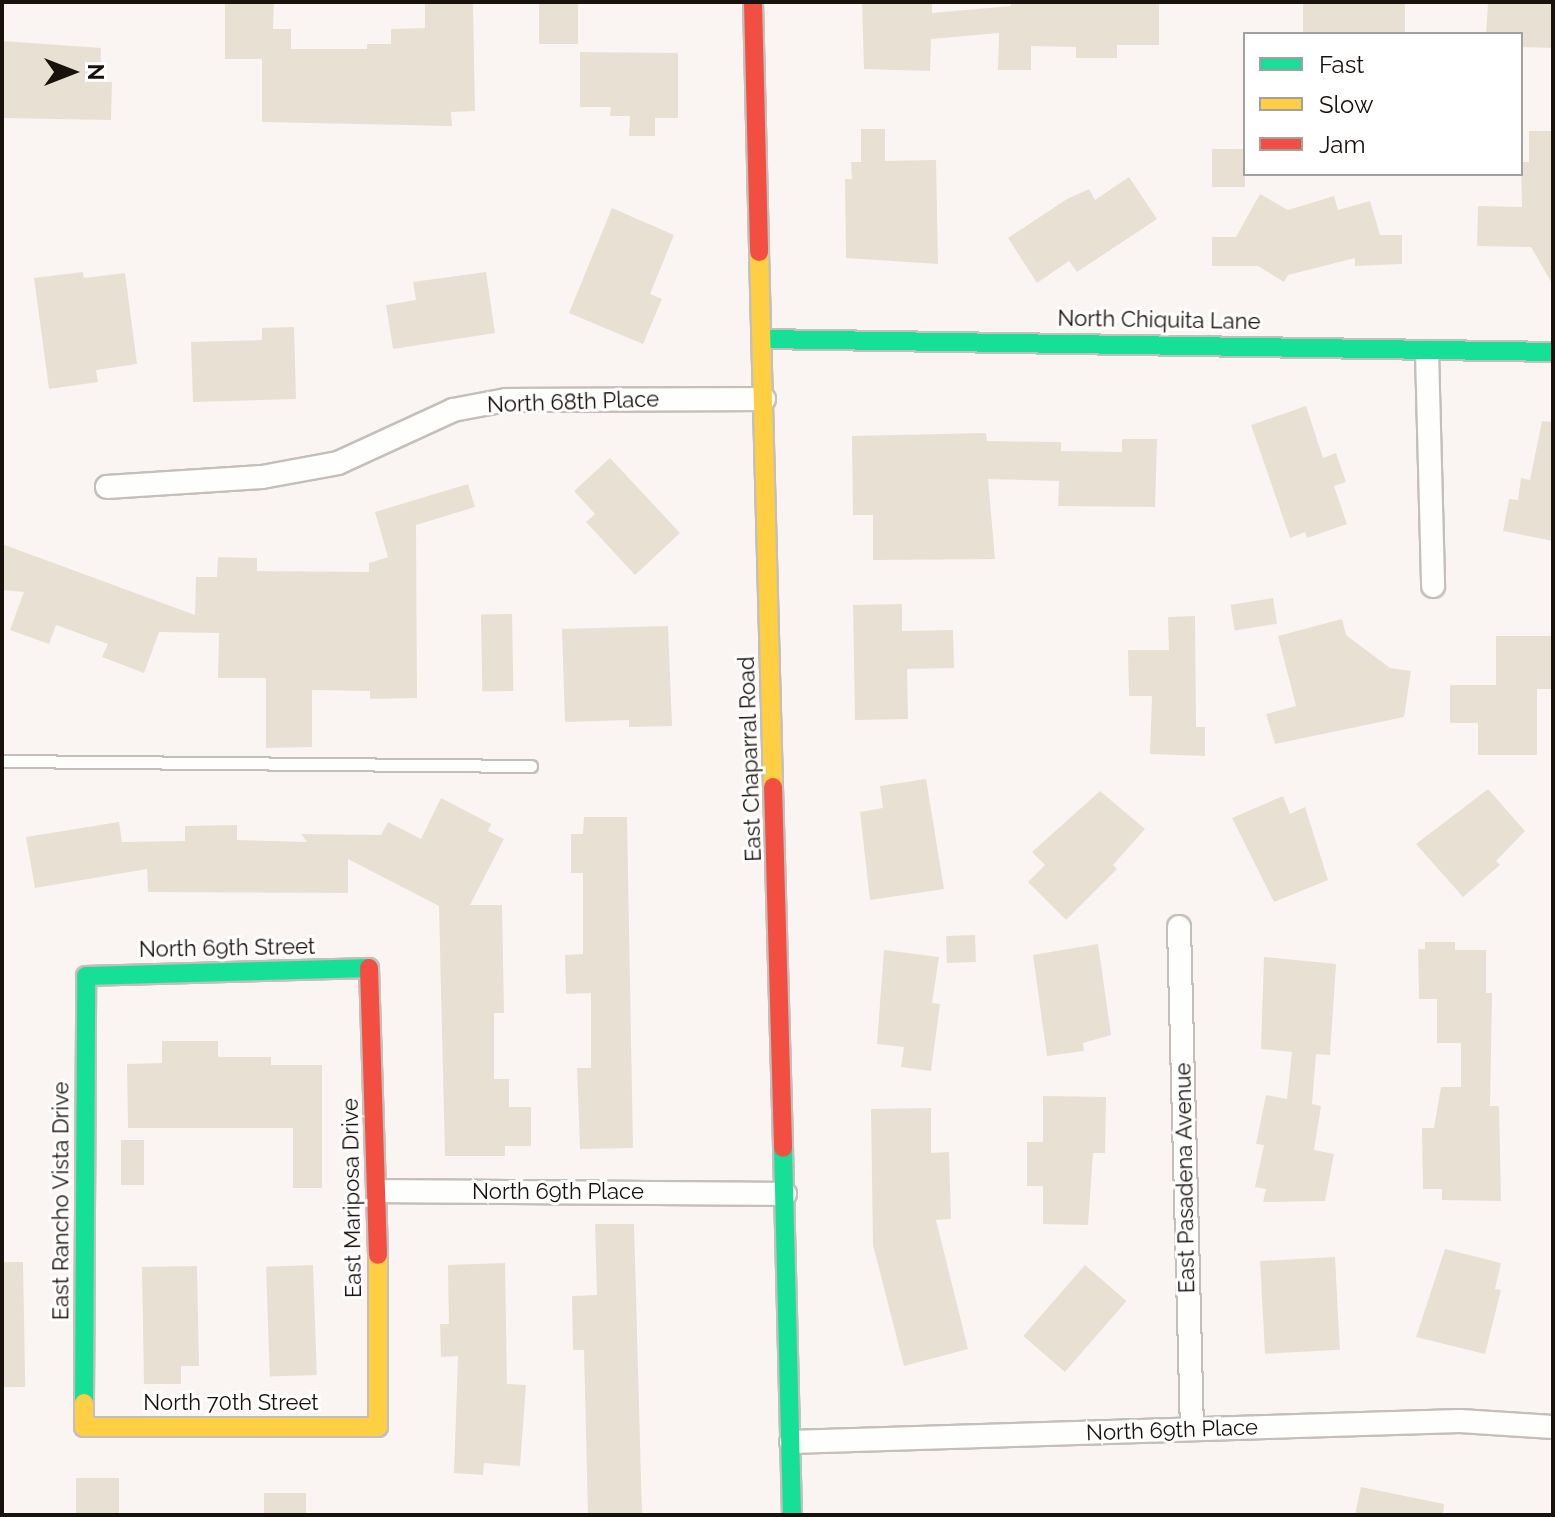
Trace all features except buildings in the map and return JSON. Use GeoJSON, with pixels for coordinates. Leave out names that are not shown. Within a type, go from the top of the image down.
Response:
{"type":"FeatureCollection","features":[{"type":"Feature","properties":{"kind":"street","name":"East Chaparral Road"},"geometry":{"type":"LineString","coordinates":[[753,2],[792,1515]]}},
{"type":"Feature","properties":{"kind":"street","name":"North Chiquita Lane"},"geometry":{"type":"LineString","coordinates":[[763,339],[1553,352]]}},
{"type":"Feature","properties":{"kind":"street"},"geometry":{"type":"LineString","coordinates":[[1427,352],[1433,586]]}},
{"type":"Feature","properties":{"kind":"street","name":"North 68th Place"},"geometry":{"type":"LineString","coordinates":[[107,487],[262,477],[338,463],[453,410],[506,400],[764,399]]}},
{"type":"Feature","properties":{"kind":"street","name":"East Pasadena Avenue"},"geometry":{"type":"LineString","coordinates":[[1179,927],[1192,1429]]}},
{"type":"Feature","properties":{"kind":"street","name":"North 69th Street"},"geometry":{"type":"LineString","coordinates":[[86,976],[369,968]]}},
{"type":"Feature","properties":{"kind":"street","name":"East Mariposa Drive"},"geometry":{"type":"LineString","coordinates":[[369,968],[378,1191],[378,1427]]}},
{"type":"Feature","properties":{"kind":"street","name":"East Rancho Vista Drive"},"geometry":{"type":"LineString","coordinates":[[84,1427],[86,976]]}},
{"type":"Feature","properties":{"kind":"street","name":"North 69th Place"},"geometry":{"type":"LineString","coordinates":[[378,1191],[785,1194]]}},
{"type":"Feature","properties":{"kind":"street","name":"North 69th Place"},"geometry":{"type":"LineString","coordinates":[[791,1442],[1460,1421],[1553,1427]]}},
{"type":"Feature","properties":{"kind":"street","name":"North 70th Street"},"geometry":{"type":"LineString","coordinates":[[84,1427],[378,1427]]}},
{"type":"Feature","properties":{"kind":"lane"},"geometry":{"type":"LineString","coordinates":[[2,761],[531,766]]}},
{"type":"Feature","properties":{"kind":"traffic: fast"},"geometry":{"type":"LineString","coordinates":[[763,339],[1553,352]]}},
{"type":"Feature","properties":{"kind":"traffic: fast"},"geometry":{"type":"LineString","coordinates":[[84,1403],[86,976],[369,968]]}},
{"type":"Feature","properties":{"kind":"traffic: fast"},"geometry":{"type":"LineString","coordinates":[[783,1148],[792,1515]]}},
{"type":"Feature","properties":{"kind":"traffic: slow"},"geometry":{"type":"LineString","coordinates":[[759,252],[773,787]]}},
{"type":"Feature","properties":{"kind":"traffic: slow"},"geometry":{"type":"LineString","coordinates":[[84,1403],[84,1427],[378,1427],[378,1255]]}},
{"type":"Feature","properties":{"kind":"traffic: jam"},"geometry":{"type":"LineString","coordinates":[[753,2],[759,252]]}},
{"type":"Feature","properties":{"kind":"traffic: jam"},"geometry":{"type":"LineString","coordinates":[[773,787],[783,1148]]}},
{"type":"Feature","properties":{"kind":"traffic: jam"},"geometry":{"type":"LineString","coordinates":[[369,968],[378,1255]]}}]}
